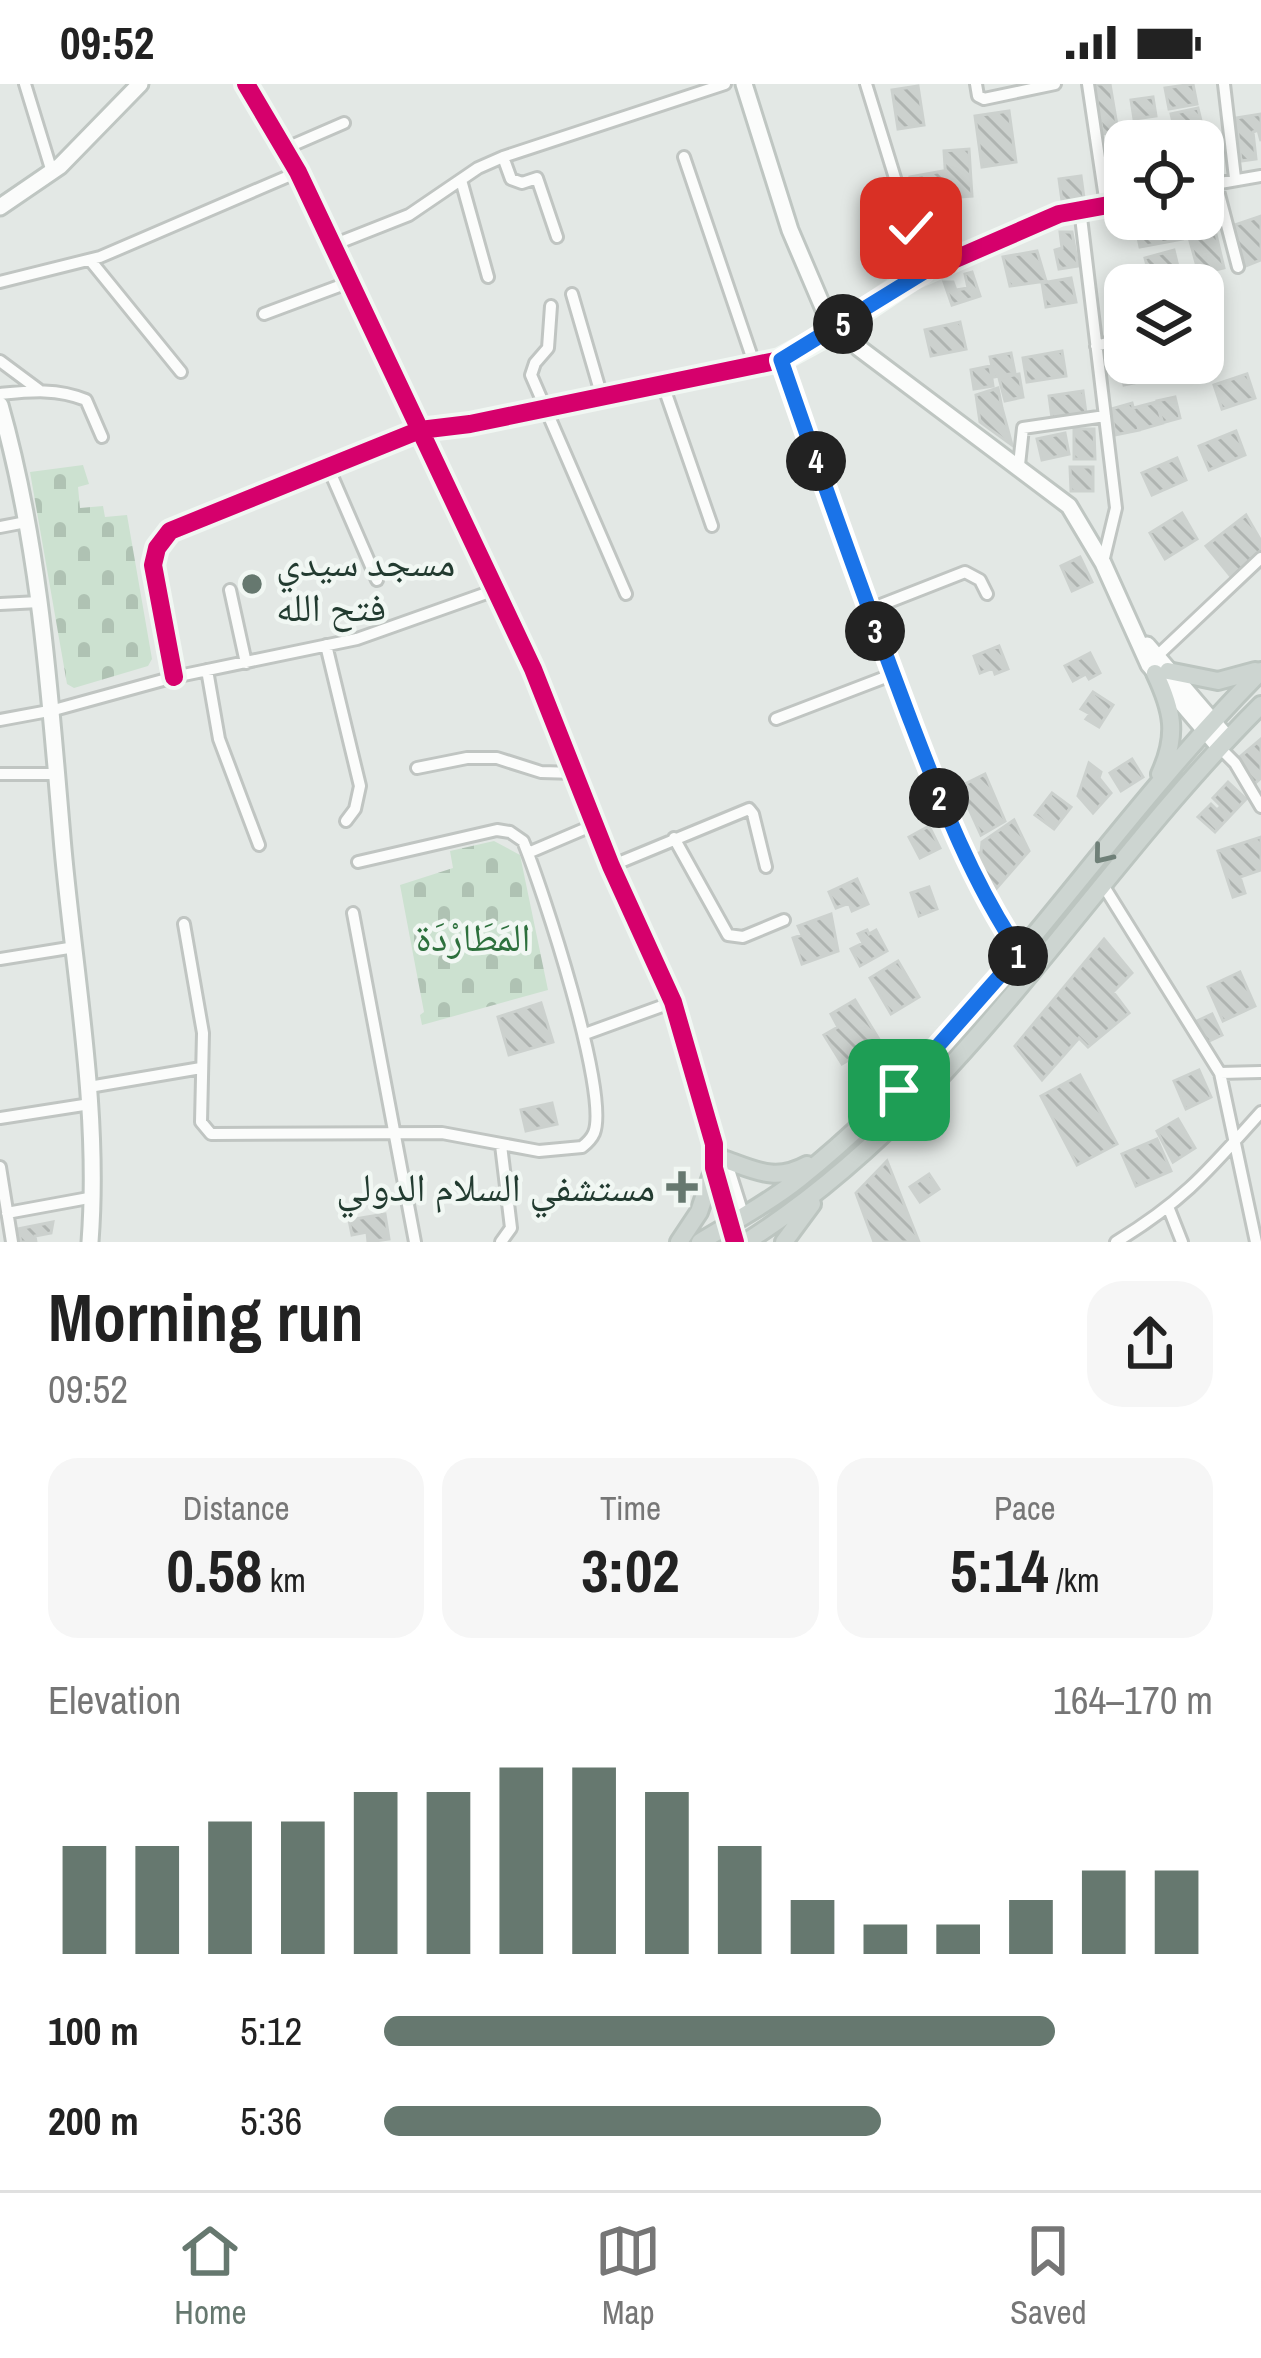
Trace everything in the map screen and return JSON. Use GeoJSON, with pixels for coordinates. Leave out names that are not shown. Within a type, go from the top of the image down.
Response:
{"type":"FeatureCollection","features":[{"type":"Feature","properties":{"kind":"main road"},"geometry":{"type":"LineString","coordinates":[[1149,797],[1171,751],[1174,728],[1160,667],[1218,681],[1261,669]]}},
{"type":"Feature","properties":{"kind":"main road"},"geometry":{"type":"LineString","coordinates":[[700,1242],[795,1182],[915,1074],[1209,724],[1261,669]]}},
{"type":"Feature","properties":{"kind":"main road"},"geometry":{"type":"LineString","coordinates":[[784,1242],[838,1174],[947,1072],[1223,742],[1261,704]]}},
{"type":"Feature","properties":{"kind":"main road"},"geometry":{"type":"LineString","coordinates":[[679,1242],[720,1164],[777,1176],[824,1158]]}},
{"type":"Feature","properties":{"kind":"main road"},"geometry":{"type":"LineString","coordinates":[[746,1241],[838,1174]]}},
{"type":"Feature","properties":{"kind":"street"},"geometry":{"type":"LineString","coordinates":[[25,84],[52,172]]}},
{"type":"Feature","properties":{"kind":"street"},"geometry":{"type":"LineString","coordinates":[[0,207],[52,172],[140,84]]}},
{"type":"Feature","properties":{"kind":"street"},"geometry":{"type":"LineString","coordinates":[[246,84],[298,172],[498,589],[611,866],[673,1003],[735,1218],[746,1241]]}},
{"type":"Feature","properties":{"kind":"street"},"geometry":{"type":"LineString","coordinates":[[333,245],[409,215],[502,157],[725,84]]}},
{"type":"Feature","properties":{"kind":"street"},"geometry":{"type":"LineString","coordinates":[[744,84],[804,265],[825,312],[890,372],[1019,465],[1079,518],[1130,624],[1223,742],[1261,807]]}},
{"type":"Feature","properties":{"kind":"street"},"geometry":{"type":"LineString","coordinates":[[866,84],[924,272]]}},
{"type":"Feature","properties":{"kind":"street"},"geometry":{"type":"LineString","coordinates":[[976,84],[978,96],[984,99],[1055,84]]}},
{"type":"Feature","properties":{"kind":"street"},"geometry":{"type":"LineString","coordinates":[[1088,84],[1104,192]]}},
{"type":"Feature","properties":{"kind":"street"},"geometry":{"type":"LineString","coordinates":[[1225,84],[1235,178]]}},
{"type":"Feature","properties":{"kind":"street"},"geometry":{"type":"LineString","coordinates":[[284,149],[344,123]]}},
{"type":"Feature","properties":{"kind":"street"},"geometry":{"type":"LineString","coordinates":[[502,157],[511,179],[522,183],[537,178],[557,237]]}},
{"type":"Feature","properties":{"kind":"street"},"geometry":{"type":"LineString","coordinates":[[684,157],[755,366]]}},
{"type":"Feature","properties":{"kind":"street"},"geometry":{"type":"LineString","coordinates":[[0,282],[90,260],[298,172]]}},
{"type":"Feature","properties":{"kind":"street"},"geometry":{"type":"LineString","coordinates":[[1224,181],[1261,176]]}},
{"type":"Feature","properties":{"kind":"street"},"geometry":{"type":"LineString","coordinates":[[460,180],[488,277]]}},
{"type":"Feature","properties":{"kind":"street"},"geometry":{"type":"LineString","coordinates":[[174,677],[153,565],[170,531],[420,430],[470,424],[781,360],[924,272],[1059,214],[1104,205]]}},
{"type":"Feature","properties":{"kind":"street"},"geometry":{"type":"LineString","coordinates":[[1080,209],[1116,508],[1103,563]]}},
{"type":"Feature","properties":{"kind":"street"},"geometry":{"type":"LineString","coordinates":[[1224,226],[1238,267]]}},
{"type":"Feature","properties":{"kind":"street"},"geometry":{"type":"LineString","coordinates":[[90,260],[181,372]]}},
{"type":"Feature","properties":{"kind":"street"},"geometry":{"type":"LineString","coordinates":[[264,314],[350,282]]}},
{"type":"Feature","properties":{"kind":"street"},"geometry":{"type":"LineString","coordinates":[[572,294],[602,397]]}},
{"type":"Feature","properties":{"kind":"street"},"geometry":{"type":"LineString","coordinates":[[550,306],[548,348],[531,375],[626,594]]}},
{"type":"Feature","properties":{"kind":"street"},"geometry":{"type":"LineString","coordinates":[[1096,346],[1104,344]]}},
{"type":"Feature","properties":{"kind":"street"},"geometry":{"type":"LineString","coordinates":[[781,360],[891,675],[971,872],[1020,953]]}},
{"type":"Feature","properties":{"kind":"street"},"geometry":{"type":"LineString","coordinates":[[0,361],[39,390]]}},
{"type":"Feature","properties":{"kind":"street"},"geometry":{"type":"LineString","coordinates":[[663,386],[712,526]]}},
{"type":"Feature","properties":{"kind":"street"},"geometry":{"type":"LineString","coordinates":[[0,394],[39,390],[86,400],[102,437]]}},
{"type":"Feature","properties":{"kind":"street"},"geometry":{"type":"LineString","coordinates":[[0,404],[26,522],[54,710],[91,1105],[94,1197],[90,1242]]}},
{"type":"Feature","properties":{"kind":"street"},"geometry":{"type":"LineString","coordinates":[[1019,465],[1023,428],[1105,416]]}},
{"type":"Feature","properties":{"kind":"street"},"geometry":{"type":"LineString","coordinates":[[328,467],[377,580]]}},
{"type":"Feature","properties":{"kind":"street"},"geometry":{"type":"LineString","coordinates":[[0,527],[26,522]]}},
{"type":"Feature","properties":{"kind":"street"},"geometry":{"type":"LineString","coordinates":[[1160,667],[1261,558]]}},
{"type":"Feature","properties":{"kind":"street"},"geometry":{"type":"LineString","coordinates":[[868,610],[964,572],[980,580],[987,594]]}},
{"type":"Feature","properties":{"kind":"street"},"geometry":{"type":"LineString","coordinates":[[0,720],[373,634],[498,589]]}},
{"type":"Feature","properties":{"kind":"street"},"geometry":{"type":"LineString","coordinates":[[230,590],[246,663]]}},
{"type":"Feature","properties":{"kind":"street"},"geometry":{"type":"LineString","coordinates":[[0,604],[38,602]]}},
{"type":"Feature","properties":{"kind":"street"},"geometry":{"type":"LineString","coordinates":[[326,645],[360,786],[355,809],[346,821]]}},
{"type":"Feature","properties":{"kind":"street"},"geometry":{"type":"LineString","coordinates":[[207,670],[219,739],[260,845]]}},
{"type":"Feature","properties":{"kind":"street"},"geometry":{"type":"LineString","coordinates":[[776,719],[891,675]]}},
{"type":"Feature","properties":{"kind":"street"},"geometry":{"type":"LineString","coordinates":[[416,768],[467,758],[497,758],[541,772],[576,773]]}},
{"type":"Feature","properties":{"kind":"street"},"geometry":{"type":"LineString","coordinates":[[0,775],[58,774]]}},
{"type":"Feature","properties":{"kind":"street"},"geometry":{"type":"LineString","coordinates":[[611,866],[749,809],[766,867]]}},
{"type":"Feature","properties":{"kind":"street"},"geometry":{"type":"LineString","coordinates":[[528,854],[596,824]]}},
{"type":"Feature","properties":{"kind":"street"},"geometry":{"type":"LineString","coordinates":[[184,924],[203,1033],[201,1122],[211,1134],[442,1133],[539,1151],[571,1151],[590,1140],[597,1114],[585,1034],[523,842],[511,832],[497,830],[358,862]]}},
{"type":"Feature","properties":{"kind":"street"},"geometry":{"type":"LineString","coordinates":[[674,838],[722,931],[743,937],[784,920]]}},
{"type":"Feature","properties":{"kind":"street"},"geometry":{"type":"LineString","coordinates":[[1102,885],[1220,1073],[1256,1242]]}},
{"type":"Feature","properties":{"kind":"street"},"geometry":{"type":"LineString","coordinates":[[353,913],[415,1242]]}},
{"type":"Feature","properties":{"kind":"street"},"geometry":{"type":"LineString","coordinates":[[0,959],[75,947]]}},
{"type":"Feature","properties":{"kind":"street"},"geometry":{"type":"LineString","coordinates":[[585,1034],[673,1003]]}},
{"type":"Feature","properties":{"kind":"street"},"geometry":{"type":"LineString","coordinates":[[89,1087],[201,1068]]}},
{"type":"Feature","properties":{"kind":"street"},"geometry":{"type":"LineString","coordinates":[[1220,1073],[1261,1072]]}},
{"type":"Feature","properties":{"kind":"street"},"geometry":{"type":"LineString","coordinates":[[0,1118],[91,1105]]}},
{"type":"Feature","properties":{"kind":"street"},"geometry":{"type":"LineString","coordinates":[[1116,1242],[1168,1209],[1233,1147],[1261,1112]]}},
{"type":"Feature","properties":{"kind":"street"},"geometry":{"type":"LineString","coordinates":[[501,1145],[511,1228],[501,1242]]}},
{"type":"Feature","properties":{"kind":"street"},"geometry":{"type":"LineString","coordinates":[[0,1167],[12,1242]]}},
{"type":"Feature","properties":{"kind":"street"},"geometry":{"type":"LineString","coordinates":[[8,1213],[94,1197]]}},
{"type":"Feature","properties":{"kind":"street"},"geometry":{"type":"LineString","coordinates":[[1168,1209],[1182,1242]]}},
{"type":"Feature","properties":{"kind":"green space"},"geometry":{"type":"Polygon","coordinates":[[[83,465],[89,484],[78,487],[80,508],[103,506],[105,517],[127,515],[152,659],[148,666],[74,688],[67,684],[30,472],[83,465]]]}},
{"type":"Feature","properties":{"kind":"green space","name":"المَطَارْدَة"},"geometry":{"type":"Polygon","coordinates":[[[494,841],[520,855],[548,990],[422,1025],[424,1012],[400,885],[453,868],[450,851],[494,841]]]}},
{"type":"Feature","properties":{"kind":"building"},"geometry":{"type":"Polygon","coordinates":[[[1094,84],[1110,84],[1116,120],[1104,120],[1103,134],[1094,84]]]}},
{"type":"Feature","properties":{"kind":"building"},"geometry":{"type":"Polygon","coordinates":[[[1193,84],[1197,104],[1169,109],[1165,88],[1193,84]]]}},
{"type":"Feature","properties":{"kind":"building"},"geometry":{"type":"Polygon","coordinates":[[[918,86],[924,125],[898,129],[892,90],[918,86]]]}},
{"type":"Feature","properties":{"kind":"building"},"geometry":{"type":"Polygon","coordinates":[[[1153,97],[1156,116],[1134,119],[1131,100],[1153,97]]]}},
{"type":"Feature","properties":{"kind":"building"},"geometry":{"type":"Polygon","coordinates":[[[1198,108],[1201,120],[1172,120],[1171,114],[1198,108]]]}},
{"type":"Feature","properties":{"kind":"building"},"geometry":{"type":"Polygon","coordinates":[[[1009,111],[1016,162],[982,167],[975,116],[1009,111]]]}},
{"type":"Feature","properties":{"kind":"building"},"geometry":{"type":"Polygon","coordinates":[[[1261,114],[1261,141],[1258,130],[1253,132],[1256,159],[1241,161],[1236,118],[1261,114]]]}},
{"type":"Feature","properties":{"kind":"building"},"geometry":{"type":"Polygon","coordinates":[[[969,149],[972,196],[947,198],[944,151],[969,149]]]}},
{"type":"Feature","properties":{"kind":"building"},"geometry":{"type":"Polygon","coordinates":[[[943,171],[952,222],[919,228],[910,177],[943,171]]]}},
{"type":"Feature","properties":{"kind":"building"},"geometry":{"type":"Polygon","coordinates":[[[1081,176],[1084,198],[1062,201],[1059,179],[1081,176]]]}},
{"type":"Feature","properties":{"kind":"building"},"geometry":{"type":"Polygon","coordinates":[[[1261,216],[1261,260],[1243,267],[1229,227],[1261,216]]]}},
{"type":"Feature","properties":{"kind":"building"},"geometry":{"type":"Polygon","coordinates":[[[1060,232],[1072,232],[1078,266],[1059,269],[1055,250],[1062,248],[1060,232]]]}},
{"type":"Feature","properties":{"kind":"building"},"geometry":{"type":"Polygon","coordinates":[[[1138,240],[1177,240],[1140,247],[1138,240]]]}},
{"type":"Feature","properties":{"kind":"building"},"geometry":{"type":"Polygon","coordinates":[[[1217,240],[1223,264],[1196,264],[1190,241],[1217,240]]]}},
{"type":"Feature","properties":{"kind":"building"},"geometry":{"type":"Polygon","coordinates":[[[1174,250],[1177,264],[1147,264],[1145,258],[1174,250]]]}},
{"type":"Feature","properties":{"kind":"building"},"geometry":{"type":"Polygon","coordinates":[[[1037,251],[1046,281],[1010,286],[1003,257],[1037,251]]]}},
{"type":"Feature","properties":{"kind":"building"},"geometry":{"type":"Polygon","coordinates":[[[972,272],[980,296],[952,305],[944,282],[953,282],[956,290],[968,288],[965,274],[972,272]]]}},
{"type":"Feature","properties":{"kind":"building"},"geometry":{"type":"Polygon","coordinates":[[[1071,278],[1076,302],[1046,307],[1042,283],[1071,278]]]}},
{"type":"Feature","properties":{"kind":"building"},"geometry":{"type":"Polygon","coordinates":[[[960,322],[966,349],[931,356],[925,330],[960,322]]]}},
{"type":"Feature","properties":{"kind":"building"},"geometry":{"type":"Polygon","coordinates":[[[1062,351],[1066,376],[1027,382],[1023,358],[1062,351]]]}},
{"type":"Feature","properties":{"kind":"building"},"geometry":{"type":"Polygon","coordinates":[[[1011,353],[1015,373],[994,377],[990,357],[1011,353]]]}},
{"type":"Feature","properties":{"kind":"building"},"geometry":{"type":"Polygon","coordinates":[[[990,366],[993,386],[974,389],[971,370],[990,366]]]}},
{"type":"Feature","properties":{"kind":"building"},"geometry":{"type":"Polygon","coordinates":[[[1019,374],[1023,397],[1005,401],[999,378],[1019,374]]]}},
{"type":"Feature","properties":{"kind":"building"},"geometry":{"type":"Polygon","coordinates":[[[1247,374],[1255,398],[1222,409],[1214,385],[1247,374]]]}},
{"type":"Feature","properties":{"kind":"building"},"geometry":{"type":"Polygon","coordinates":[[[998,388],[1012,445],[980,422],[976,395],[998,388]]]}},
{"type":"Feature","properties":{"kind":"building"},"geometry":{"type":"Polygon","coordinates":[[[1083,391],[1086,413],[1052,418],[1049,396],[1083,391]]]}},
{"type":"Feature","properties":{"kind":"building"},"geometry":{"type":"Polygon","coordinates":[[[1175,397],[1180,418],[1162,423],[1157,401],[1175,397]]]}},
{"type":"Feature","properties":{"kind":"building"},"geometry":{"type":"Polygon","coordinates":[[[1156,402],[1163,423],[1139,430],[1133,408],[1156,402]]]}},
{"type":"Feature","properties":{"kind":"building"},"geometry":{"type":"Polygon","coordinates":[[[1132,403],[1139,430],[1115,435],[1111,409],[1132,403]]]}},
{"type":"Feature","properties":{"kind":"building"},"geometry":{"type":"Polygon","coordinates":[[[1074,429],[1094,429],[1095,459],[1074,459],[1074,429]]]}},
{"type":"Feature","properties":{"kind":"building"},"geometry":{"type":"Polygon","coordinates":[[[1236,431],[1245,455],[1209,470],[1199,446],[1236,431]]]}},
{"type":"Feature","properties":{"kind":"building"},"geometry":{"type":"Polygon","coordinates":[[[1065,433],[1069,454],[1042,460],[1037,439],[1065,433]]]}},
{"type":"Feature","properties":{"kind":"building"},"geometry":{"type":"Polygon","coordinates":[[[1177,458],[1186,480],[1152,495],[1142,473],[1177,458]]]}},
{"type":"Feature","properties":{"kind":"building"},"geometry":{"type":"Polygon","coordinates":[[[1070,467],[1093,467],[1093,491],[1071,491],[1070,467]]]}},
{"type":"Feature","properties":{"kind":"building"},"geometry":{"type":"Polygon","coordinates":[[[1182,513],[1197,539],[1165,559],[1150,533],[1182,513]]]}},
{"type":"Feature","properties":{"kind":"building"},"geometry":{"type":"Polygon","coordinates":[[[1246,515],[1261,550],[1233,579],[1206,546],[1246,515]]]}},
{"type":"Feature","properties":{"kind":"building"},"geometry":{"type":"Polygon","coordinates":[[[1080,557],[1092,582],[1072,591],[1061,566],[1080,557]]]}},
{"type":"Feature","properties":{"kind":"building"},"geometry":{"type":"Polygon","coordinates":[[[999,646],[1008,669],[980,673],[974,656],[999,646]]]}},
{"type":"Feature","properties":{"kind":"building"},"geometry":{"type":"Polygon","coordinates":[[[1090,653],[1100,673],[1073,681],[1065,666],[1090,653]]]}},
{"type":"Feature","properties":{"kind":"building"},"geometry":{"type":"Polygon","coordinates":[[[1093,692],[1113,705],[1099,727],[1081,709],[1093,692]]]}},
{"type":"Feature","properties":{"kind":"building"},"geometry":{"type":"Polygon","coordinates":[[[1261,739],[1261,778],[1254,784],[1235,761],[1261,739]]]}},
{"type":"Feature","properties":{"kind":"building"},"geometry":{"type":"Polygon","coordinates":[[[1132,759],[1143,777],[1121,791],[1110,773],[1132,759]]]}},
{"type":"Feature","properties":{"kind":"building"},"geometry":{"type":"Polygon","coordinates":[[[1089,763],[1101,772],[1099,778],[1111,793],[1093,813],[1078,796],[1089,763]]]}},
{"type":"Feature","properties":{"kind":"building"},"geometry":{"type":"Polygon","coordinates":[[[985,774],[1005,821],[981,835],[959,787],[985,774]]]}},
{"type":"Feature","properties":{"kind":"building"},"geometry":{"type":"Polygon","coordinates":[[[1228,782],[1246,799],[1215,832],[1198,817],[1211,804],[1217,810],[1221,806],[1213,798],[1228,782]]]}},
{"type":"Feature","properties":{"kind":"building"},"geometry":{"type":"Polygon","coordinates":[[[1052,793],[1071,807],[1054,829],[1035,815],[1052,793]]]}},
{"type":"Feature","properties":{"kind":"building"},"geometry":{"type":"Polygon","coordinates":[[[1014,820],[1029,851],[988,898],[970,857],[981,852],[982,842],[1014,820]]]}},
{"type":"Feature","properties":{"kind":"building"},"geometry":{"type":"Polygon","coordinates":[[[929,826],[940,848],[920,858],[909,837],[929,826]]]}},
{"type":"Feature","properties":{"kind":"building"},"geometry":{"type":"Polygon","coordinates":[[[1261,837],[1261,870],[1240,877],[1245,893],[1233,897],[1218,851],[1261,837]]]}},
{"type":"Feature","properties":{"kind":"building"},"geometry":{"type":"Polygon","coordinates":[[[857,879],[868,904],[852,911],[849,903],[836,908],[829,892],[857,879]]]}},
{"type":"Feature","properties":{"kind":"building"},"geometry":{"type":"Polygon","coordinates":[[[929,887],[937,909],[919,916],[911,893],[929,887]]]}},
{"type":"Feature","properties":{"kind":"building"},"geometry":{"type":"Polygon","coordinates":[[[831,914],[838,951],[802,964],[793,938],[802,935],[798,926],[831,914]]]}},
{"type":"Feature","properties":{"kind":"building"},"geometry":{"type":"Polygon","coordinates":[[[867,930],[869,934],[876,930],[887,951],[860,966],[851,949],[863,943],[858,934],[867,930]]]}},
{"type":"Feature","properties":{"kind":"building"},"geometry":{"type":"Polygon","coordinates":[[[1104,939],[1132,973],[1113,992],[1129,1013],[1088,1047],[1079,1038],[1042,1080],[1015,1046],[1104,939]]]}},
{"type":"Feature","properties":{"kind":"building"},"geometry":{"type":"Polygon","coordinates":[[[898,961],[919,997],[891,1014],[870,978],[898,961]]]}},
{"type":"Feature","properties":{"kind":"building"},"geometry":{"type":"Polygon","coordinates":[[[1240,972],[1255,1006],[1223,1021],[1208,987],[1240,972]]]}},
{"type":"Feature","properties":{"kind":"building"},"geometry":{"type":"Polygon","coordinates":[[[855,1000],[880,1041],[842,1064],[824,1035],[838,1027],[831,1014],[855,1000]]]}},
{"type":"Feature","properties":{"kind":"building"},"geometry":{"type":"Polygon","coordinates":[[[541,1003],[553,1042],[509,1055],[498,1017],[541,1003]]]}},
{"type":"Feature","properties":{"kind":"building"},"geometry":{"type":"Polygon","coordinates":[[[1212,1014],[1222,1035],[1207,1042],[1197,1021],[1212,1014]]]}},
{"type":"Feature","properties":{"kind":"building"},"geometry":{"type":"Polygon","coordinates":[[[1199,1070],[1211,1097],[1186,1109],[1174,1081],[1199,1070]]]}},
{"type":"Feature","properties":{"kind":"building"},"geometry":{"type":"Polygon","coordinates":[[[1080,1075],[1117,1144],[1077,1165],[1041,1096],[1080,1075]]]}},
{"type":"Feature","properties":{"kind":"building"},"geometry":{"type":"Polygon","coordinates":[[[552,1103],[557,1124],[526,1131],[521,1110],[552,1103]]]}},
{"type":"Feature","properties":{"kind":"building"},"geometry":{"type":"Polygon","coordinates":[[[1178,1119],[1195,1148],[1173,1162],[1157,1131],[1178,1119]]]}},
{"type":"Feature","properties":{"kind":"building"},"geometry":{"type":"Polygon","coordinates":[[[1157,1139],[1171,1171],[1136,1186],[1122,1154],[1157,1139]]]}},
{"type":"Feature","properties":{"kind":"building"},"geometry":{"type":"Polygon","coordinates":[[[887,1161],[919,1242],[874,1242],[856,1193],[887,1161]]]}},
{"type":"Feature","properties":{"kind":"building"},"geometry":{"type":"Polygon","coordinates":[[[929,1174],[939,1189],[920,1202],[910,1187],[929,1174]]]}},
{"type":"Feature","properties":{"kind":"building"},"geometry":{"type":"Polygon","coordinates":[[[385,1214],[389,1239],[368,1242],[367,1232],[352,1235],[349,1220],[385,1214]]]}},
{"type":"Feature","properties":{"kind":"building"},"geometry":{"type":"Polygon","coordinates":[[[53,1222],[51,1233],[35,1236],[36,1242],[21,1242],[18,1229],[53,1222]]]}},
{"type":"Feature","properties":{"kind":"cycle path"},"geometry":{"type":"LineString","coordinates":[[246,84],[298,172],[533,669],[611,866],[673,1002],[714,1144],[714,1168],[735,1242]]}},
{"type":"Feature","properties":{"kind":"cycle path"},"geometry":{"type":"LineString","coordinates":[[174,677],[153,565],[157,548],[170,531],[420,430],[470,424],[780,360],[914,277],[1059,214],[1104,206]]}},
{"type":"Feature","properties":{"kind":"place","name":"مسجد سيدي فتح الله"},"geometry":{"type":"Point","coordinates":[252,584]}},
{"type":"Feature","properties":{"kind":"place","name":"مستشفي السلام الدولي"},"geometry":{"type":"Point","coordinates":[682,1187]}},
{"type":"Feature","properties":{"kind":"route"},"geometry":{"type":"LineString","coordinates":[[899,1090],[1020,953],[981,893],[938,795],[781,360],[924,272],[911,228]]}}]}
